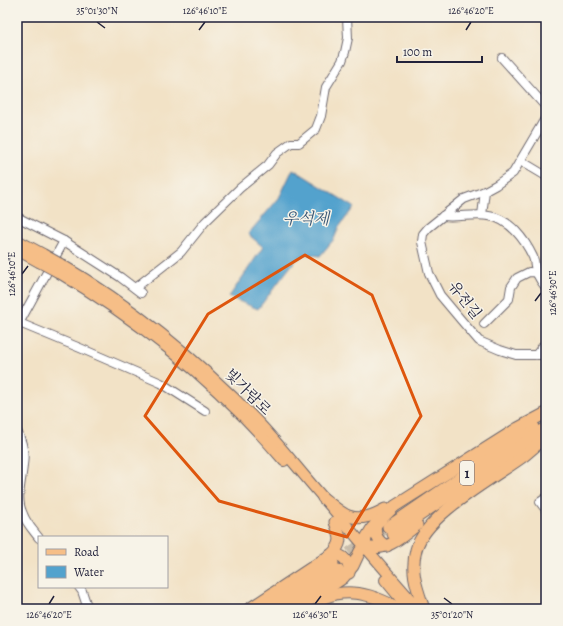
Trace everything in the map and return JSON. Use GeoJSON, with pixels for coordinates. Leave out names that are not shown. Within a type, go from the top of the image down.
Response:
{"type":"FeatureCollection","features":[{"type":"Feature","properties":{"kind":"highway"},"geometry":{"type":"LineString","coordinates":[[250,609],[338,565],[353,566],[368,534],[376,522],[395,506],[518,428],[546,413]]}},
{"type":"Feature","properties":{"kind":"highway","name":"1"},"geometry":{"type":"LineString","coordinates":[[546,418],[390,530],[546,428]]}},
{"type":"Feature","properties":{"kind":"highway"},"geometry":{"type":"LineString","coordinates":[[424,609],[414,574],[416,549],[428,526],[463,498],[525,455],[546,437]]}},
{"type":"Feature","properties":{"kind":"highway"},"geometry":{"type":"LineString","coordinates":[[323,498],[349,516],[366,518],[389,507],[395,506]]}},
{"type":"Feature","properties":{"kind":"highway"},"geometry":{"type":"LineString","coordinates":[[280,609],[338,565],[342,551],[387,546],[398,540],[433,513],[463,498]]}},
{"type":"Feature","properties":{"kind":"highway"},"geometry":{"type":"LineString","coordinates":[[298,609],[343,578],[338,565],[340,538],[335,522]]}},
{"type":"Feature","properties":{"kind":"highway"},"geometry":{"type":"LineString","coordinates":[[376,522],[375,533],[377,538],[382,544],[387,546]]}},
{"type":"Feature","properties":{"kind":"highway"},"geometry":{"type":"LineString","coordinates":[[265,609],[338,565]]}},
{"type":"Feature","properties":{"kind":"highway"},"geometry":{"type":"LineString","coordinates":[[298,609],[337,593],[357,593],[381,600],[400,609]]}},
{"type":"Feature","properties":{"kind":"main road","name":"빛가람로"},"geometry":{"type":"LineString","coordinates":[[17,240],[41,258],[109,294],[164,336],[226,390],[280,446],[323,498],[409,609]]}},
{"type":"Feature","properties":{"kind":"main road","name":"빛가람로"},"geometry":{"type":"LineString","coordinates":[[17,250],[41,258]]}},
{"type":"Feature","properties":{"kind":"main road","name":"빛가람로"},"geometry":{"type":"LineString","coordinates":[[58,267],[79,285],[125,316],[183,361],[216,390],[265,441],[335,522],[419,609]]}},
{"type":"Feature","properties":{"kind":"street"},"geometry":{"type":"LineString","coordinates":[[17,217],[64,241],[138,290],[181,252],[205,222],[240,188],[268,165],[277,153],[291,143],[299,143],[316,129],[321,116],[326,87],[342,61],[345,52],[348,38],[347,17]]}},
{"type":"Feature","properties":{"kind":"street"},"geometry":{"type":"LineString","coordinates":[[502,58],[546,107]]}},
{"type":"Feature","properties":{"kind":"street","name":"유전길"},"geometry":{"type":"LineString","coordinates":[[546,117],[521,161],[508,178],[485,191],[464,199],[425,232],[422,242],[429,273],[440,294],[479,341],[516,355],[546,355]]}},
{"type":"Feature","properties":{"kind":"street"},"geometry":{"type":"LineString","coordinates":[[521,161],[546,176]]}},
{"type":"Feature","properties":{"kind":"street"},"geometry":{"type":"LineString","coordinates":[[482,215],[485,191]]}},
{"type":"Feature","properties":{"kind":"street"},"geometry":{"type":"LineString","coordinates":[[443,216],[492,216],[513,228],[533,258],[536,272],[546,288]]}},
{"type":"Feature","properties":{"kind":"street"},"geometry":{"type":"LineString","coordinates":[[64,241],[18,324],[80,348],[161,383],[205,411]]}},
{"type":"Feature","properties":{"kind":"street"},"geometry":{"type":"LineString","coordinates":[[484,324],[509,299],[511,287],[515,280],[526,273],[546,273]]}},
{"type":"Feature","properties":{"kind":"street"},"geometry":{"type":"LineString","coordinates":[[536,355],[546,342]]}},
{"type":"Feature","properties":{"kind":"street"},"geometry":{"type":"LineString","coordinates":[[17,431],[21,440],[24,458],[20,487],[20,508],[38,537]]}},
{"type":"Feature","properties":{"kind":"street"},"geometry":{"type":"LineString","coordinates":[[546,498],[540,502],[546,510]]}},
{"type":"Feature","properties":{"kind":"street"},"geometry":{"type":"LineString","coordinates":[[80,588],[88,609]]}},
{"type":"Feature","properties":{"kind":"highlighted area"},"geometry":{"type":"Polygon","coordinates":[[[305,255],[372,295],[421,416],[347,537],[219,501],[145,416],[208,314],[305,255]]]}},
{"type":"Feature","properties":{"kind":"water","name":"우석제"},"geometry":{"type":"Polygon","coordinates":[[[293,169],[354,207],[339,227],[334,239],[320,256],[305,254],[294,262],[258,309],[229,297],[263,247],[248,234],[279,198],[293,169]]]}},
{"type":"Feature","properties":{"kind":"tunnel"},"geometry":{"type":"LineString","coordinates":[[335,562],[388,527]]}}]}
